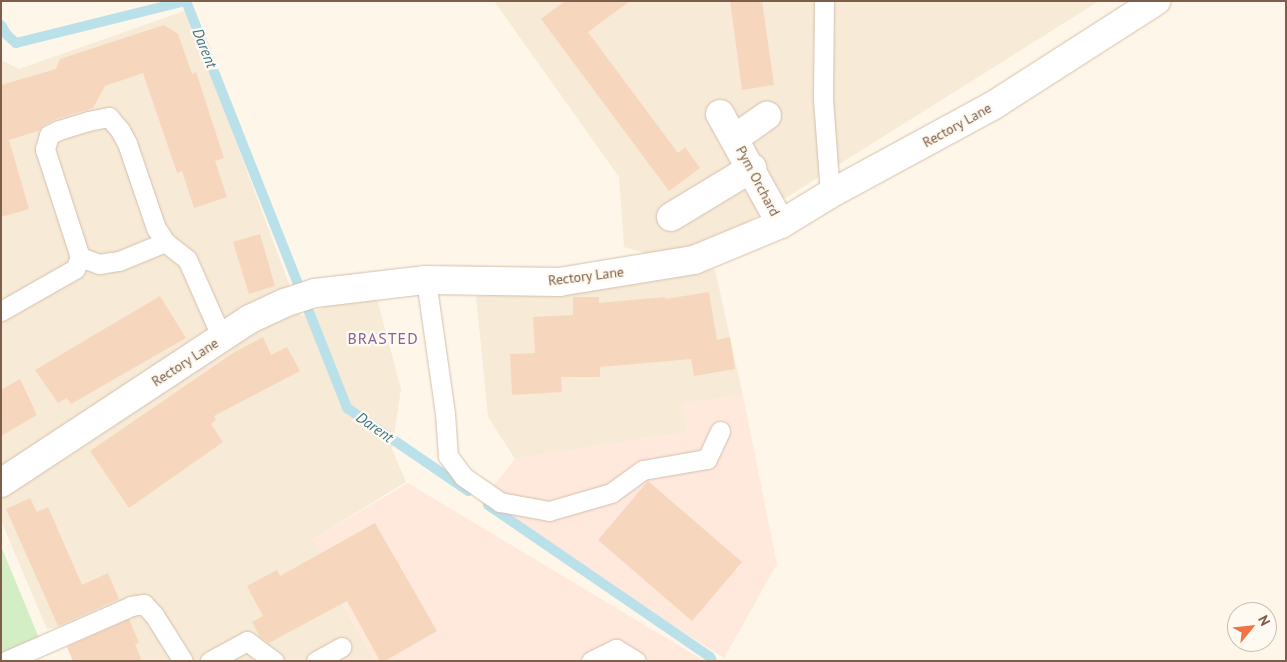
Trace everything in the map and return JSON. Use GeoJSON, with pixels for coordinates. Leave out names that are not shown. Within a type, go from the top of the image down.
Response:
{"type":"FeatureCollection","features":[{"type":"Feature","properties":{"kind":"street","name":"Rectory Lane"},"geometry":{"type":"LineString","coordinates":[[1,483],[250,319],[284,303],[315,294],[426,280],[567,281],[694,260],[781,224],[830,194],[994,106],[1156,1]]}},
{"type":"Feature","properties":{"kind":"street","name":"Pym Orchard"},"geometry":{"type":"LineString","coordinates":[[720,114],[752,168],[781,224]]}},
{"type":"Feature","properties":{"kind":"street","name":"Pym Orchard"},"geometry":{"type":"LineString","coordinates":[[735,138],[767,116]]}},
{"type":"Feature","properties":{"kind":"street"},"geometry":{"type":"LineString","coordinates":[[671,217],[752,168]]}},
{"type":"Feature","properties":{"kind":"lane"},"geometry":{"type":"LineString","coordinates":[[824,1],[823,99],[830,194]]}},
{"type":"Feature","properties":{"kind":"lane"},"geometry":{"type":"LineString","coordinates":[[1,311],[76,270],[80,257],[45,149],[50,135],[88,121],[108,117],[120,130],[127,144],[156,228],[165,242],[188,259],[222,338]]}},
{"type":"Feature","properties":{"kind":"lane"},"geometry":{"type":"LineString","coordinates":[[80,257],[99,264],[119,261],[165,242]]}},
{"type":"Feature","properties":{"kind":"lane"},"geometry":{"type":"LineString","coordinates":[[426,280],[445,414],[448,456],[464,477],[500,502],[549,511],[611,493],[643,470],[707,459],[720,431]]}},
{"type":"Feature","properties":{"kind":"lane"},"geometry":{"type":"LineString","coordinates":[[6,661],[132,606],[144,604],[154,615],[183,661]]}},
{"type":"Feature","properties":{"kind":"lane"},"geometry":{"type":"LineString","coordinates":[[210,661],[247,641],[274,661]]}},
{"type":"Feature","properties":{"kind":"lane"},"geometry":{"type":"LineString","coordinates":[[316,661],[341,647]]}},
{"type":"Feature","properties":{"kind":"lane"},"geometry":{"type":"LineString","coordinates":[[591,661],[616,649],[636,661]]}},
{"type":"Feature","properties":{"kind":"shaded area"},"geometry":{"type":"Polygon","coordinates":[[[494,1],[1099,1],[725,236],[656,256],[624,247],[619,177],[494,1]]]}},
{"type":"Feature","properties":{"kind":"shaded area"},"geometry":{"type":"Polygon","coordinates":[[[187,10],[301,316],[348,298],[376,295],[401,389],[392,449],[406,482],[312,540],[337,585],[333,588],[375,661],[73,661],[63,626],[47,629],[1,521],[1,60],[19,69],[187,10]]]}},
{"type":"Feature","properties":{"kind":"shaded area"},"geometry":{"type":"Polygon","coordinates":[[[715,269],[743,396],[683,403],[687,432],[515,459],[488,417],[476,296],[715,269]]]}},
{"type":"Feature","properties":{"kind":"shaded area"},"geometry":{"type":"Polygon","coordinates":[[[743,396],[777,564],[724,658],[480,502],[515,459],[687,432],[683,403],[743,396]]]}},
{"type":"Feature","properties":{"kind":"shaded area"},"geometry":{"type":"Polygon","coordinates":[[[408,483],[704,661],[375,661],[333,587],[337,584],[312,540],[408,483]]]}},
{"type":"Feature","properties":{"kind":"green space"},"geometry":{"type":"Polygon","coordinates":[[[1,546],[39,638],[1,654],[1,546]]]}},
{"type":"Feature","properties":{"kind":"building"},"geometry":{"type":"Polygon","coordinates":[[[565,1],[630,1],[588,32],[678,153],[685,147],[700,168],[669,191],[541,19],[565,1]]]}},
{"type":"Feature","properties":{"kind":"building"},"geometry":{"type":"Polygon","coordinates":[[[730,1],[762,1],[774,85],[742,90],[730,1]]]}},
{"type":"Feature","properties":{"kind":"building"},"geometry":{"type":"Polygon","coordinates":[[[164,25],[178,34],[192,74],[196,72],[224,158],[215,161],[227,197],[194,208],[182,171],[177,173],[143,73],[105,86],[93,108],[56,119],[44,125],[38,131],[9,140],[29,209],[1,217],[1,85],[56,69],[60,59],[164,25]]]}},
{"type":"Feature","properties":{"kind":"building"},"geometry":{"type":"Polygon","coordinates":[[[260,234],[275,286],[249,294],[233,242],[260,234]]]}},
{"type":"Feature","properties":{"kind":"building"},"geometry":{"type":"Polygon","coordinates":[[[709,292],[717,340],[730,337],[735,369],[694,376],[691,359],[600,367],[600,377],[561,377],[562,392],[512,395],[510,354],[535,353],[533,317],[573,315],[573,297],[599,297],[599,303],[665,297],[665,299],[709,292]]]}},
{"type":"Feature","properties":{"kind":"building"},"geometry":{"type":"Polygon","coordinates":[[[160,296],[186,338],[71,404],[67,398],[58,403],[35,370],[160,296]]]}},
{"type":"Feature","properties":{"kind":"building"},"geometry":{"type":"Polygon","coordinates":[[[263,337],[271,355],[287,347],[300,371],[214,416],[216,420],[211,424],[223,442],[129,508],[90,451],[233,353],[263,337]]]}},
{"type":"Feature","properties":{"kind":"building"},"geometry":{"type":"Polygon","coordinates":[[[20,379],[37,415],[1,436],[1,390],[20,379]]]}},
{"type":"Feature","properties":{"kind":"building"},"geometry":{"type":"Polygon","coordinates":[[[648,481],[742,562],[692,621],[598,540],[648,481]]]}},
{"type":"Feature","properties":{"kind":"building"},"geometry":{"type":"Polygon","coordinates":[[[30,498],[37,512],[48,507],[82,585],[108,573],[119,599],[58,626],[6,509],[30,498]]]}},
{"type":"Feature","properties":{"kind":"building"},"geometry":{"type":"Polygon","coordinates":[[[375,523],[437,631],[385,661],[380,661],[347,601],[269,643],[260,637],[252,622],[263,616],[247,586],[277,570],[280,576],[375,523]]]}},
{"type":"Feature","properties":{"kind":"building"},"geometry":{"type":"Polygon","coordinates":[[[129,619],[139,643],[135,644],[142,661],[73,661],[67,647],[129,619]]]}},
{"type":"Feature","properties":{"kind":"waterway","name":"Darent"},"geometry":{"type":"LineString","coordinates":[[186,1],[347,408],[468,491]]}},
{"type":"Feature","properties":{"kind":"waterway","name":"Darent"},"geometry":{"type":"LineString","coordinates":[[1,25],[7,35],[16,43],[186,1]]}},
{"type":"Feature","properties":{"kind":"waterway","name":"Darent"},"geometry":{"type":"LineString","coordinates":[[488,505],[710,657],[712,661]]}},
{"type":"Feature","properties":{"kind":"district","name":"BRASTED"},"geometry":{"type":"Point","coordinates":[383,338]}}]}
